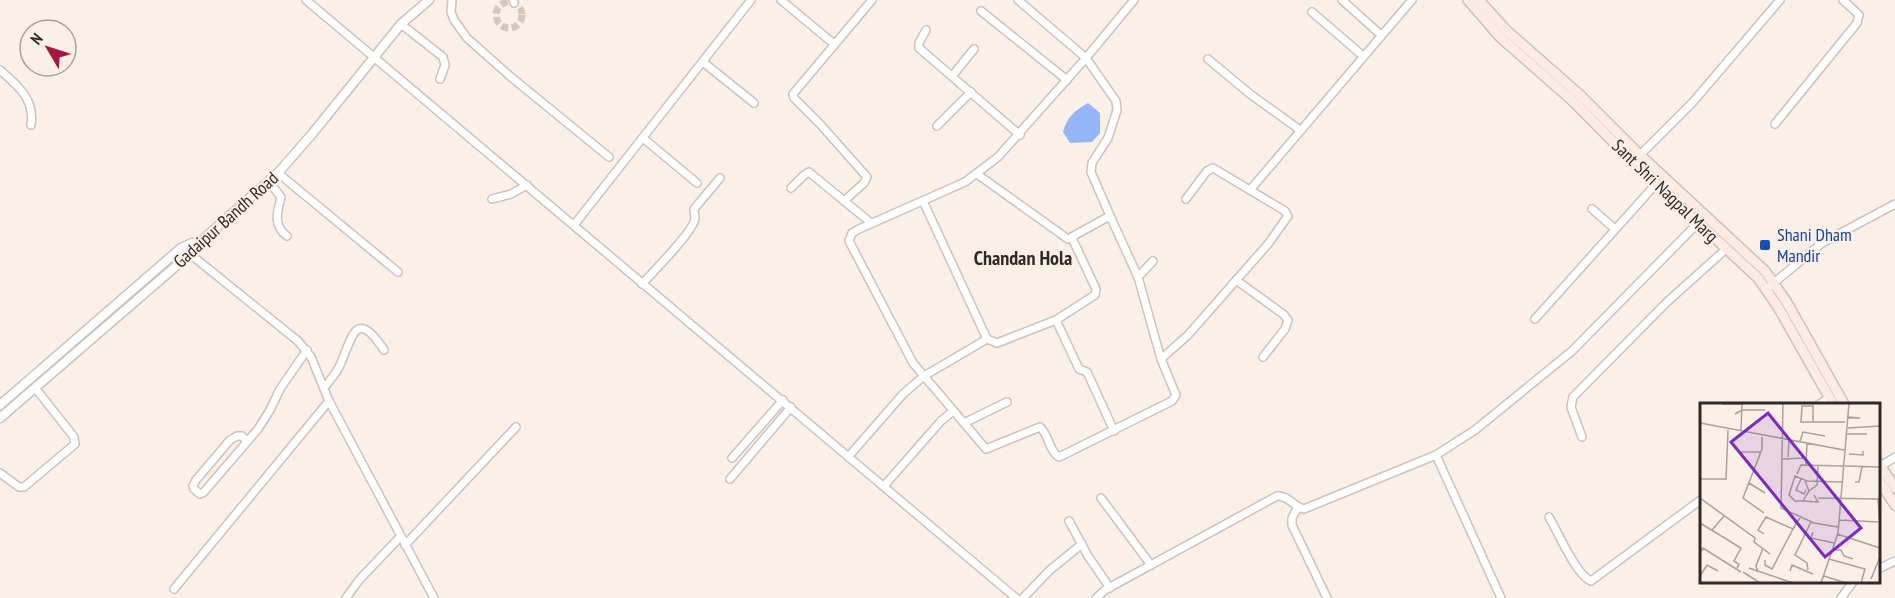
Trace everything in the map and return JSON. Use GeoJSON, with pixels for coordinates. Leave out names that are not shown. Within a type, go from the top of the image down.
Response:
{"type":"FeatureCollection","features":[{"type":"Feature","properties":{"kind":"main road","name":"Sant Shri Nagpal Marg"},"geometry":{"type":"LineString","coordinates":[[1468,0],[1488,26],[1575,103],[1656,184],[1726,249],[1770,286],[1831,401]]}},
{"type":"Feature","properties":{"kind":"main road","name":"Sant Shri Nagpal Marg"},"geometry":{"type":"LineString","coordinates":[[1479,0],[1506,30],[1581,96],[1640,156],[1755,261],[1843,403]]}},
{"type":"Feature","properties":{"kind":"main road"},"geometry":{"type":"LineString","coordinates":[[1880,464],[1895,488]]}},
{"type":"Feature","properties":{"kind":"main road"},"geometry":{"type":"LineString","coordinates":[[1880,482],[1895,505]]}},
{"type":"Feature","properties":{"kind":"street"},"geometry":{"type":"LineString","coordinates":[[306,0],[1016,598]]}},
{"type":"Feature","properties":{"kind":"street","name":"Gadaipur Bandh Road"},"geometry":{"type":"LineString","coordinates":[[0,418],[190,254],[200,242],[269,182],[312,134],[401,24],[429,0]]}},
{"type":"Feature","properties":{"kind":"street"},"geometry":{"type":"LineString","coordinates":[[452,0],[450,12],[467,38],[609,157]]}},
{"type":"Feature","properties":{"kind":"street"},"geometry":{"type":"LineString","coordinates":[[574,225],[751,0]]}},
{"type":"Feature","properties":{"kind":"street"},"geometry":{"type":"LineString","coordinates":[[781,0],[834,44]]}},
{"type":"Feature","properties":{"kind":"street"},"geometry":{"type":"LineString","coordinates":[[844,201],[864,183],[867,177],[793,96],[872,0]]}},
{"type":"Feature","properties":{"kind":"street"},"geometry":{"type":"LineString","coordinates":[[1023,2],[1086,58],[1114,96],[1117,106],[1108,138],[1092,163],[1091,171],[1138,277],[1161,359],[1175,398],[1172,402],[1059,457],[1055,455],[1045,432],[1040,427],[986,449],[911,359],[849,241],[855,231],[965,182],[998,157],[1020,135],[1086,58],[1134,0]]}},
{"type":"Feature","properties":{"kind":"street"},"geometry":{"type":"LineString","coordinates":[[1342,0],[1381,35]]}},
{"type":"Feature","properties":{"kind":"street"},"geometry":{"type":"LineString","coordinates":[[1250,190],[1412,0]]}},
{"type":"Feature","properties":{"kind":"street"},"geometry":{"type":"LineString","coordinates":[[1640,156],[1693,102],[1780,0]]}},
{"type":"Feature","properties":{"kind":"street"},"geometry":{"type":"LineString","coordinates":[[1775,124],[1857,23],[1859,15],[1844,0]]}},
{"type":"Feature","properties":{"kind":"street"},"geometry":{"type":"LineString","coordinates":[[981,11],[1067,80]]}},
{"type":"Feature","properties":{"kind":"street"},"geometry":{"type":"LineString","coordinates":[[1312,12],[1362,56]]}},
{"type":"Feature","properties":{"kind":"street"},"geometry":{"type":"LineString","coordinates":[[401,24],[443,57],[445,65],[440,79]]}},
{"type":"Feature","properties":{"kind":"street"},"geometry":{"type":"LineString","coordinates":[[926,30],[919,43],[919,48],[1020,135]]}},
{"type":"Feature","properties":{"kind":"street"},"geometry":{"type":"LineString","coordinates":[[953,75],[974,49]]}},
{"type":"Feature","properties":{"kind":"street"},"geometry":{"type":"LineString","coordinates":[[1208,58],[1250,94],[1300,130]]}},
{"type":"Feature","properties":{"kind":"street"},"geometry":{"type":"LineString","coordinates":[[703,62],[754,103]]}},
{"type":"Feature","properties":{"kind":"street"},"geometry":{"type":"LineString","coordinates":[[0,70],[28,98],[32,116],[31,125]]}},
{"type":"Feature","properties":{"kind":"street"},"geometry":{"type":"LineString","coordinates":[[937,126],[971,92]]}},
{"type":"Feature","properties":{"kind":"street"},"geometry":{"type":"LineString","coordinates":[[643,138],[697,183]]}},
{"type":"Feature","properties":{"kind":"street"},"geometry":{"type":"LineString","coordinates":[[1161,359],[1188,335],[1268,244],[1288,216],[1214,168],[1207,171],[1186,199]]}},
{"type":"Feature","properties":{"kind":"street"},"geometry":{"type":"LineString","coordinates":[[792,188],[809,172],[871,223]]}},
{"type":"Feature","properties":{"kind":"street"},"geometry":{"type":"LineString","coordinates":[[278,173],[398,272]]}},
{"type":"Feature","properties":{"kind":"street"},"geometry":{"type":"LineString","coordinates":[[977,174],[1064,237],[1072,238],[1106,218],[1111,218]]}},
{"type":"Feature","properties":{"kind":"street"},"geometry":{"type":"LineString","coordinates":[[642,284],[688,230],[695,220],[694,208],[720,178]]}},
{"type":"Feature","properties":{"kind":"street"},"geometry":{"type":"LineString","coordinates":[[269,182],[280,197],[276,217],[281,232],[287,236]]}},
{"type":"Feature","properties":{"kind":"street"},"geometry":{"type":"LineString","coordinates":[[1535,319],[1656,184]]}},
{"type":"Feature","properties":{"kind":"street"},"geometry":{"type":"LineString","coordinates":[[492,199],[512,194],[527,185]]}},
{"type":"Feature","properties":{"kind":"street"},"geometry":{"type":"LineString","coordinates":[[922,201],[987,339],[997,344],[1056,320],[1095,295],[1096,289],[1072,238]]}},
{"type":"Feature","properties":{"kind":"street"},"geometry":{"type":"LineString","coordinates":[[1770,286],[1833,235],[1895,204]]}},
{"type":"Feature","properties":{"kind":"street"},"geometry":{"type":"LineString","coordinates":[[1592,209],[1615,229]]}},
{"type":"Feature","properties":{"kind":"street"},"geometry":{"type":"LineString","coordinates":[[1096,598],[1110,588],[1277,496],[1284,497],[1304,509],[1436,455],[1475,430],[1572,351],[1698,223]]}},
{"type":"Feature","properties":{"kind":"street"},"geometry":{"type":"LineString","coordinates":[[0,405],[181,248],[200,242]]}},
{"type":"Feature","properties":{"kind":"street"},"geometry":{"type":"LineString","coordinates":[[1582,437],[1571,407],[1573,397],[1667,302],[1726,249]]}},
{"type":"Feature","properties":{"kind":"street"},"geometry":{"type":"LineString","coordinates":[[190,254],[307,350],[329,401],[434,598]]}},
{"type":"Feature","properties":{"kind":"street"},"geometry":{"type":"LineString","coordinates":[[1138,277],[1153,261]]}},
{"type":"Feature","properties":{"kind":"street"},"geometry":{"type":"LineString","coordinates":[[1236,280],[1288,320],[1285,329],[1263,357]]}},
{"type":"Feature","properties":{"kind":"street"},"geometry":{"type":"LineString","coordinates":[[1056,320],[1079,369],[1087,372],[1114,431]]}},
{"type":"Feature","properties":{"kind":"street"},"geometry":{"type":"LineString","coordinates":[[324,388],[338,370],[349,339],[357,330],[372,333],[384,350]]}},
{"type":"Feature","properties":{"kind":"street"},"geometry":{"type":"LineString","coordinates":[[849,456],[903,394],[924,376],[987,339]]}},
{"type":"Feature","properties":{"kind":"street"},"geometry":{"type":"LineString","coordinates":[[247,441],[242,436],[230,440],[196,480],[194,489],[200,494],[204,492],[247,441],[263,422],[280,389],[307,350]]}},
{"type":"Feature","properties":{"kind":"street"},"geometry":{"type":"LineString","coordinates":[[0,473],[19,487],[24,488],[75,444],[74,436],[36,388]]}},
{"type":"Feature","properties":{"kind":"street"},"geometry":{"type":"LineString","coordinates":[[732,458],[783,400]]}},
{"type":"Feature","properties":{"kind":"street"},"geometry":{"type":"LineString","coordinates":[[174,589],[329,401]]}},
{"type":"Feature","properties":{"kind":"street"},"geometry":{"type":"LineString","coordinates":[[964,423],[1008,402]]}},
{"type":"Feature","properties":{"kind":"street"},"geometry":{"type":"LineString","coordinates":[[730,479],[791,407]]}},
{"type":"Feature","properties":{"kind":"street"},"geometry":{"type":"LineString","coordinates":[[884,486],[941,421],[953,411]]}},
{"type":"Feature","properties":{"kind":"street"},"geometry":{"type":"LineString","coordinates":[[405,545],[516,427]]}},
{"type":"Feature","properties":{"kind":"street"},"geometry":{"type":"LineString","coordinates":[[1436,455],[1501,598]]}},
{"type":"Feature","properties":{"kind":"street"},"geometry":{"type":"LineString","coordinates":[[1880,464],[1895,457]]}},
{"type":"Feature","properties":{"kind":"street"},"geometry":{"type":"LineString","coordinates":[[1101,498],[1151,565]]}},
{"type":"Feature","properties":{"kind":"street"},"geometry":{"type":"LineString","coordinates":[[1549,516],[1585,578],[1591,581],[1700,500]]}},
{"type":"Feature","properties":{"kind":"street"},"geometry":{"type":"LineString","coordinates":[[1298,507],[1292,518],[1292,525],[1327,598]]}},
{"type":"Feature","properties":{"kind":"street"},"geometry":{"type":"LineString","coordinates":[[1069,520],[1110,588]]}},
{"type":"Feature","properties":{"kind":"street"},"geometry":{"type":"LineString","coordinates":[[346,598],[360,579],[400,537]]}},
{"type":"Feature","properties":{"kind":"street"},"geometry":{"type":"LineString","coordinates":[[1023,598],[1050,570],[1082,544]]}},
{"type":"Feature","properties":{"kind":"street"},"geometry":{"type":"LineString","coordinates":[[1880,568],[1895,561]]}},
{"type":"Feature","properties":{"kind":"street"},"geometry":{"type":"LineString","coordinates":[[1841,598],[1852,583]]}},
{"type":"Feature","properties":{"kind":"water"},"geometry":{"type":"Polygon","coordinates":[[[1088,103],[1100,113],[1100,133],[1092,142],[1070,143],[1063,132],[1067,122],[1075,112],[1088,103]]]}},
{"type":"Feature","properties":{"kind":"tunnel"},"geometry":{"type":"LineString","coordinates":[[509,2],[518,6],[522,15],[518,24],[509,28],[500,24],[496,15],[500,6],[509,2]]}},
{"type":"Feature","properties":{"kind":"place","name":"Shani Dham Mandir"},"geometry":{"type":"Point","coordinates":[1765,245]}},
{"type":"Feature","properties":{"kind":"district","name":"Chandan Hola"},"geometry":{"type":"Point","coordinates":[1023,258]}}]}
